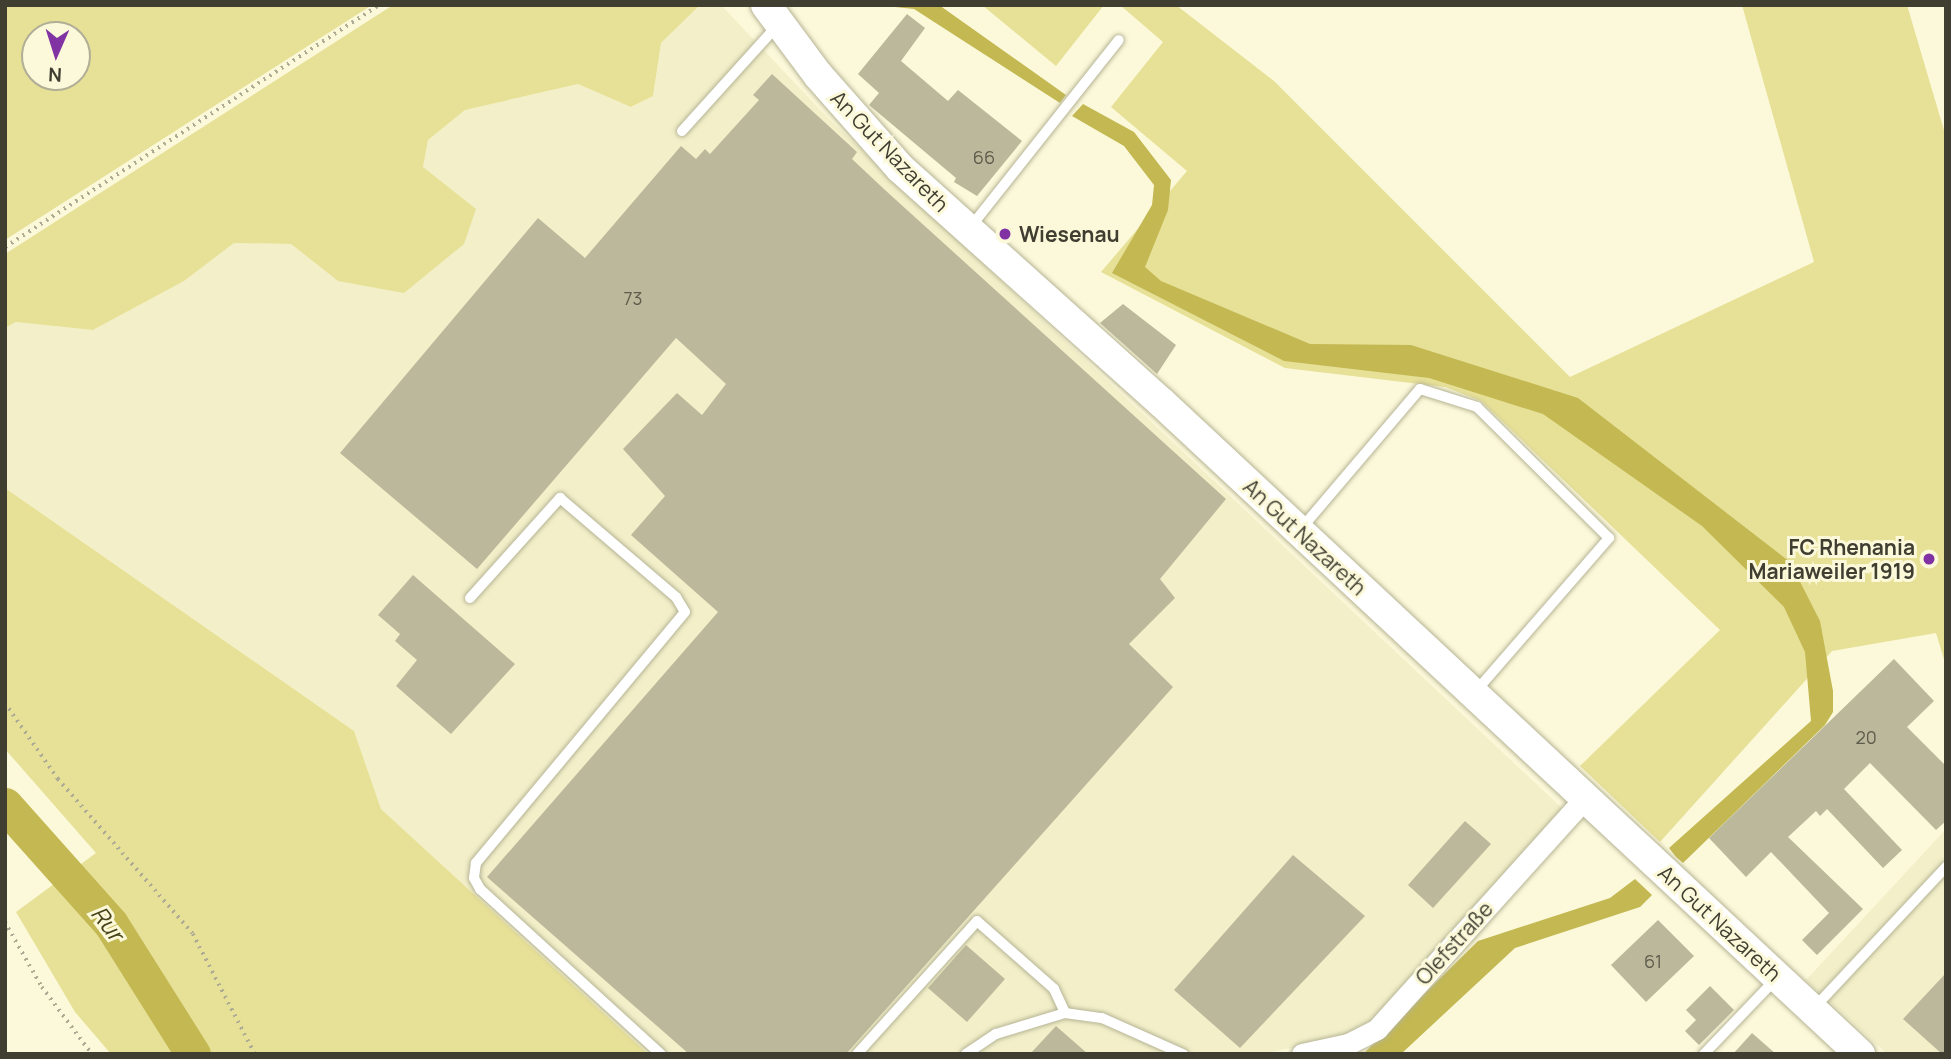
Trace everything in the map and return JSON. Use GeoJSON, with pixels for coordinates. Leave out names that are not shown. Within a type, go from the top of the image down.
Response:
{"type":"FeatureCollection","features":[{"type":"Feature","properties":{"kind":"main road","name":"An Gut Nazareth"},"geometry":{"type":"LineString","coordinates":[[772,15],[900,169],[1298,531],[1860,1054]]}},
{"type":"Feature","properties":{"kind":"street","name":"Olefstraße"},"geometry":{"type":"LineString","coordinates":[[1303,1054],[1348,1044],[1377,1029],[1584,799]]}},
{"type":"Feature","properties":{"kind":"lane"},"geometry":{"type":"LineString","coordinates":[[682,131],[772,15]]}},
{"type":"Feature","properties":{"kind":"lane"},"geometry":{"type":"LineString","coordinates":[[967,231],[1119,40]]}},
{"type":"Feature","properties":{"kind":"lane"},"geometry":{"type":"LineString","coordinates":[[1298,531],[1420,389],[1477,407],[1609,538],[1473,694]]}},
{"type":"Feature","properties":{"kind":"lane"},"geometry":{"type":"LineString","coordinates":[[470,598],[560,498],[676,597],[685,612],[476,863],[474,878],[480,889],[661,1054]]}},
{"type":"Feature","properties":{"kind":"lane"},"geometry":{"type":"LineString","coordinates":[[1813,1009],[1946,867]]}},
{"type":"Feature","properties":{"kind":"lane"},"geometry":{"type":"LineString","coordinates":[[857,1054],[977,920],[1054,989],[1065,1013]]}},
{"type":"Feature","properties":{"kind":"lane"},"geometry":{"type":"LineString","coordinates":[[1704,1054],[1778,977]]}},
{"type":"Feature","properties":{"kind":"lane"},"geometry":{"type":"LineString","coordinates":[[966,1054],[996,1034],[1065,1013],[1101,1018],[1183,1054]]}},
{"type":"Feature","properties":{"kind":"path"},"geometry":{"type":"LineString","coordinates":[[5,247],[379,5]]}},
{"type":"Feature","properties":{"kind":"path"},"geometry":{"type":"LineString","coordinates":[[5,703],[58,779],[193,934],[255,1054]]}},
{"type":"Feature","properties":{"kind":"path"},"geometry":{"type":"LineString","coordinates":[[5,922],[42,987],[92,1054]]}},
{"type":"Feature","properties":{"kind":"shaded area"},"geometry":{"type":"Polygon","coordinates":[[[5,5],[372,5],[5,240],[5,5]]]}},
{"type":"Feature","properties":{"kind":"shaded area"},"geometry":{"type":"Polygon","coordinates":[[[393,5],[700,5],[661,43],[653,96],[631,107],[578,84],[465,110],[428,140],[423,167],[476,209],[464,244],[404,293],[338,281],[291,244],[234,243],[184,281],[93,330],[16,322],[5,328],[5,254],[393,5]]]}},
{"type":"Feature","properties":{"kind":"shaded area"},"geometry":{"type":"Polygon","coordinates":[[[700,5],[721,5],[827,117],[1563,809],[1374,1023],[1345,1037],[1262,1054],[648,1054],[381,809],[354,731],[5,488],[5,328],[16,322],[93,330],[184,281],[234,243],[291,244],[338,281],[423,167],[428,140],[465,110],[578,84],[632,107],[653,96],[661,43],[700,5]]]}},
{"type":"Feature","properties":{"kind":"shaded area"},"geometry":{"type":"Polygon","coordinates":[[[876,5],[939,5],[1066,95],[1060,103],[914,9],[876,5]]]}},
{"type":"Feature","properties":{"kind":"shaded area"},"geometry":{"type":"Polygon","coordinates":[[[982,5],[1104,5],[1056,66],[982,5]]]}},
{"type":"Feature","properties":{"kind":"shaded area"},"geometry":{"type":"Polygon","coordinates":[[[1120,5],[1176,5],[1274,81],[1570,377],[1814,262],[1742,5],[1907,5],[1946,137],[1946,666],[1936,633],[1832,651],[1660,842],[1580,766],[1720,630],[1481,401],[1445,387],[1285,368],[1101,272],[1187,171],[1111,107],[1163,42],[1120,5]]]}},
{"type":"Feature","properties":{"kind":"shaded area"},"geometry":{"type":"Polygon","coordinates":[[[1083,104],[1134,132],[1171,180],[1168,210],[1145,267],[1161,281],[1310,344],[1411,345],[1578,398],[1790,562],[1820,621],[1833,691],[1833,712],[1825,725],[1683,863],[1669,848],[1811,721],[1805,652],[1784,607],[1702,526],[1543,414],[1429,378],[1284,361],[1112,273],[1152,205],[1154,185],[1124,146],[1072,116],[1083,104]]]}},
{"type":"Feature","properties":{"kind":"shaded area"},"geometry":{"type":"Polygon","coordinates":[[[5,488],[354,731],[381,809],[648,1054],[111,1054],[75,1012],[16,912],[96,853],[5,749],[5,488]]]}},
{"type":"Feature","properties":{"kind":"shaded area"},"geometry":{"type":"Polygon","coordinates":[[[1946,829],[1946,1054],[1887,1054],[1806,980],[1946,829]]]}},
{"type":"Feature","properties":{"kind":"shaded area"},"geometry":{"type":"Polygon","coordinates":[[[1635,879],[1652,895],[1640,907],[1515,948],[1401,1054],[1363,1054],[1478,941],[1610,898],[1635,879]]]}},
{"type":"Feature","properties":{"kind":"building"},"geometry":{"type":"Polygon","coordinates":[[[907,14],[925,28],[901,61],[948,101],[958,90],[1022,141],[977,196],[954,182],[956,178],[869,105],[879,93],[858,74],[907,14]]]}},
{"type":"Feature","properties":{"kind":"building"},"geometry":{"type":"Polygon","coordinates":[[[772,74],[857,152],[852,159],[885,190],[1226,499],[1160,579],[1175,598],[1129,644],[1173,687],[846,1054],[689,1054],[487,877],[718,612],[631,535],[665,496],[623,449],[677,393],[702,415],[726,384],[676,338],[477,569],[340,453],[538,218],[585,258],[681,146],[696,159],[705,149],[710,154],[759,100],[753,95],[772,74]]]}},
{"type":"Feature","properties":{"kind":"building"},"geometry":{"type":"Polygon","coordinates":[[[1123,304],[1176,345],[1157,374],[1100,323],[1123,304]]]}},
{"type":"Feature","properties":{"kind":"building"},"geometry":{"type":"Polygon","coordinates":[[[413,575],[515,664],[451,734],[396,686],[417,660],[395,641],[400,634],[378,615],[413,575]]]}},
{"type":"Feature","properties":{"kind":"building"},"geometry":{"type":"Polygon","coordinates":[[[1894,659],[1934,701],[1907,727],[1946,766],[1946,821],[1936,830],[1870,763],[1844,789],[1902,850],[1883,868],[1827,809],[1820,816],[1816,811],[1788,837],[1863,909],[1817,955],[1802,940],[1829,913],[1771,852],[1746,877],[1709,838],[1894,659]]]}},
{"type":"Feature","properties":{"kind":"building"},"geometry":{"type":"Polygon","coordinates":[[[1465,821],[1491,844],[1433,908],[1408,885],[1465,821]]]}},
{"type":"Feature","properties":{"kind":"building"},"geometry":{"type":"Polygon","coordinates":[[[1293,855],[1365,916],[1240,1048],[1174,990],[1293,855]]]}},
{"type":"Feature","properties":{"kind":"building"},"geometry":{"type":"Polygon","coordinates":[[[1658,920],[1694,956],[1646,1002],[1611,965],[1658,920]]]}},
{"type":"Feature","properties":{"kind":"building"},"geometry":{"type":"Polygon","coordinates":[[[966,945],[1005,979],[967,1022],[928,988],[966,945]]]}},
{"type":"Feature","properties":{"kind":"building"},"geometry":{"type":"Polygon","coordinates":[[[1946,973],[1946,1054],[1942,1054],[1903,1019],[1946,973]]]}},
{"type":"Feature","properties":{"kind":"building"},"geometry":{"type":"Polygon","coordinates":[[[1710,986],[1734,1010],[1699,1045],[1685,1031],[1696,1020],[1686,1010],[1710,986]]]}},
{"type":"Feature","properties":{"kind":"building"},"geometry":{"type":"Polygon","coordinates":[[[1056,1026],[1088,1054],[1030,1054],[1056,1026]]]}},
{"type":"Feature","properties":{"kind":"building"},"geometry":{"type":"Polygon","coordinates":[[[1752,1033],[1776,1054],[1733,1054],[1752,1033]]]}},
{"type":"Feature","properties":{"kind":"waterway","name":"Rur"},"geometry":{"type":"LineString","coordinates":[[5,805],[111,924],[193,1054]]}},
{"type":"Feature","properties":{"kind":"place","name":"Wiesenau"},"geometry":{"type":"Point","coordinates":[1005,234]}},
{"type":"Feature","properties":{"kind":"place","name":"FC Rhenania Mariaweiler 1919"},"geometry":{"type":"Point","coordinates":[1929,559]}}]}
